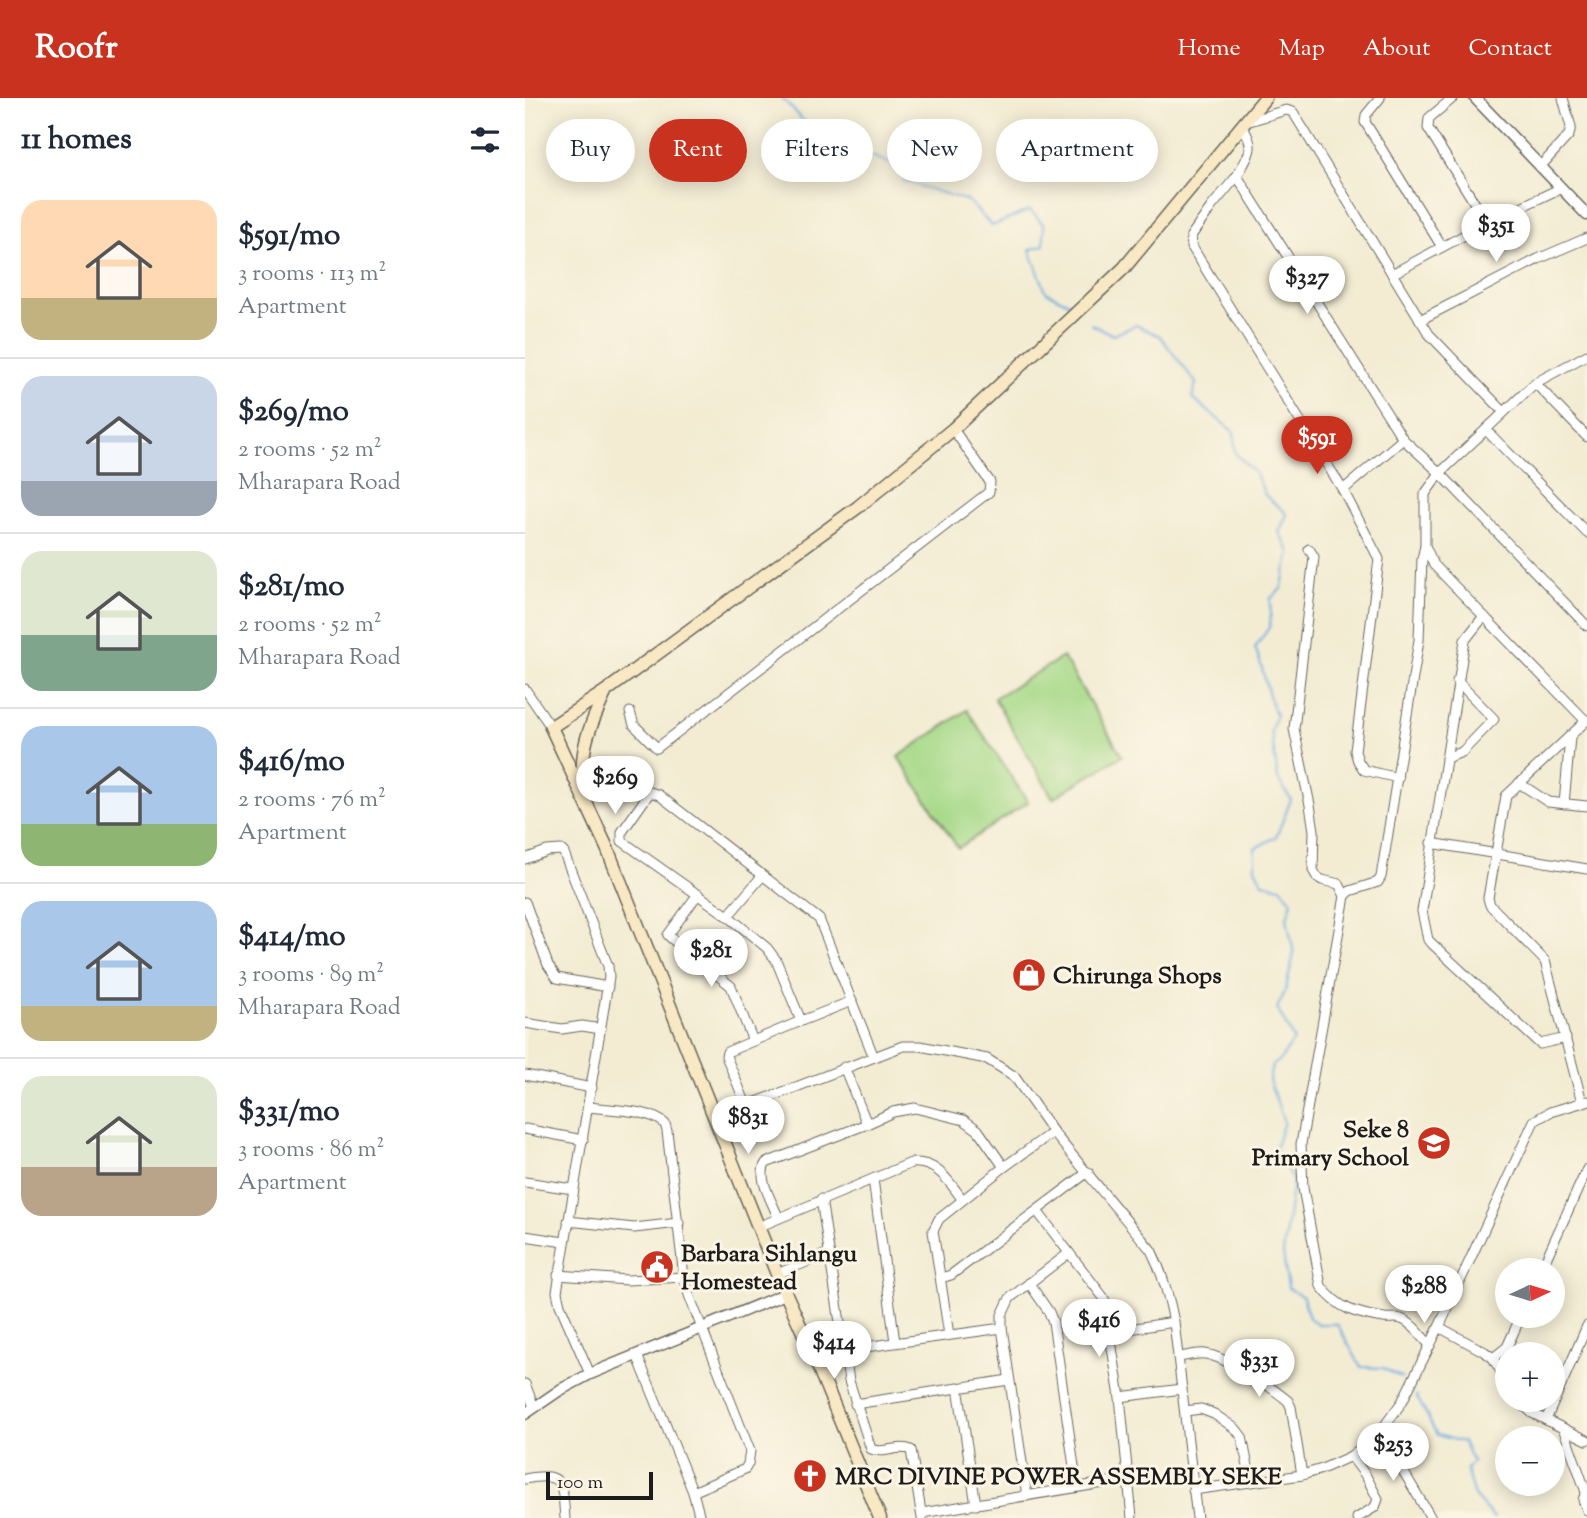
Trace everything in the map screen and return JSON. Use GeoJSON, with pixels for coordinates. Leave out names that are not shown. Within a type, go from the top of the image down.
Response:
{"type":"FeatureCollection","features":[{"type":"Feature","properties":{"kind":"main road"},"geometry":{"type":"LineString","coordinates":[[880,1518],[815,1359],[785,1294],[589,805],[551,727],[606,691],[858,507],[953,429],[1124,268],[1265,98]]}},
{"type":"Feature","properties":{"kind":"main road"},"geometry":{"type":"LineString","coordinates":[[589,805],[583,776],[583,748],[606,691]]}},
{"type":"Feature","properties":{"kind":"street"},"geometry":{"type":"LineString","coordinates":[[1380,98],[1366,115],[1365,122],[1442,247]]}},
{"type":"Feature","properties":{"kind":"street"},"geometry":{"type":"LineString","coordinates":[[1453,98],[1429,118],[1428,128],[1487,223]]}},
{"type":"Feature","properties":{"kind":"street"},"geometry":{"type":"LineString","coordinates":[[1475,98],[1587,215]]}},
{"type":"Feature","properties":{"kind":"street"},"geometry":{"type":"LineString","coordinates":[[1540,167],[1569,135],[1571,127],[1563,98]]}},
{"type":"Feature","properties":{"kind":"street"},"geometry":{"type":"LineString","coordinates":[[1398,778],[1364,770],[1355,751],[1379,559],[1343,490],[1192,247],[1191,236],[1237,176],[1251,150],[1250,137],[1244,125],[1286,110],[1293,112],[1429,334],[1504,412]]}},
{"type":"Feature","properties":{"kind":"street"},"geometry":{"type":"LineString","coordinates":[[1237,176],[1403,439],[1440,473],[1587,626]]}},
{"type":"Feature","properties":{"kind":"street"},"geometry":{"type":"LineString","coordinates":[[1392,274],[1487,223],[1561,188]]}},
{"type":"Feature","properties":{"kind":"street"},"geometry":{"type":"LineString","coordinates":[[1420,320],[1538,259],[1587,238]]}},
{"type":"Feature","properties":{"kind":"street"},"geometry":{"type":"LineString","coordinates":[[1430,1345],[1406,1321],[1348,1311],[1321,1286],[1303,1188],[1301,1144],[1345,896],[1350,891],[1378,882],[1381,877],[1419,640],[1422,559],[1425,546],[1425,494],[1440,473],[1535,383],[1587,355]]}},
{"type":"Feature","properties":{"kind":"street"},"geometry":{"type":"LineString","coordinates":[[1535,383],[1587,437]]}},
{"type":"Feature","properties":{"kind":"street"},"geometry":{"type":"LineString","coordinates":[[630,712],[634,725],[657,748],[989,492],[990,482],[953,429]]}},
{"type":"Feature","properties":{"kind":"street"},"geometry":{"type":"LineString","coordinates":[[1486,430],[1587,533]]}},
{"type":"Feature","properties":{"kind":"street"},"geometry":{"type":"LineString","coordinates":[[1343,490],[1403,439]]}},
{"type":"Feature","properties":{"kind":"street"},"geometry":{"type":"LineString","coordinates":[[1193,1490],[1302,1475],[1322,1469],[1351,1456],[1380,1432],[1402,1402],[1534,1121],[1550,1112],[1585,1102],[1545,961],[1490,905],[1488,898],[1506,796],[1587,721],[1434,565],[1425,546]]}},
{"type":"Feature","properties":{"kind":"street"},"geometry":{"type":"LineString","coordinates":[[1309,549],[1314,557],[1294,729],[1314,831],[1313,870],[1322,880],[1339,884],[1345,896]]}},
{"type":"Feature","properties":{"kind":"street"},"geometry":{"type":"LineString","coordinates":[[1484,616],[1465,640],[1422,911],[1428,940],[1540,1044],[1566,1038]]}},
{"type":"Feature","properties":{"kind":"street"},"geometry":{"type":"LineString","coordinates":[[1446,758],[1462,752],[1495,719],[1457,681]]}},
{"type":"Feature","properties":{"kind":"street"},"geometry":{"type":"LineString","coordinates":[[525,689],[551,727]]}},
{"type":"Feature","properties":{"kind":"street"},"geometry":{"type":"LineString","coordinates":[[1564,804],[1570,737]]}},
{"type":"Feature","properties":{"kind":"street"},"geometry":{"type":"LineString","coordinates":[[1519,783],[1548,802],[1587,806]]}},
{"type":"Feature","properties":{"kind":"street"},"geometry":{"type":"LineString","coordinates":[[801,1021],[773,954],[728,916],[622,841],[622,832],[650,792],[659,795],[819,919],[873,1055]]}},
{"type":"Feature","properties":{"kind":"street"},"geometry":{"type":"LineString","coordinates":[[1431,844],[1587,869]]}},
{"type":"Feature","properties":{"kind":"street"},"geometry":{"type":"LineString","coordinates":[[526,856],[553,850],[561,850],[564,853],[608,966],[608,987],[557,1292],[559,1305],[590,1374]]}},
{"type":"Feature","properties":{"kind":"street"},"geometry":{"type":"LineString","coordinates":[[728,916],[762,876]]}},
{"type":"Feature","properties":{"kind":"street"},"geometry":{"type":"LineString","coordinates":[[698,894],[669,934],[671,939],[731,986],[753,1041]]}},
{"type":"Feature","properties":{"kind":"street"},"geometry":{"type":"LineString","coordinates":[[525,902],[551,972],[557,978],[608,987]]}},
{"type":"Feature","properties":{"kind":"street"},"geometry":{"type":"LineString","coordinates":[[747,1107],[726,1056],[727,1052],[852,1001]]}},
{"type":"Feature","properties":{"kind":"street"},"geometry":{"type":"LineString","coordinates":[[525,1023],[562,1029],[582,1026],[601,1029]]}},
{"type":"Feature","properties":{"kind":"street"},"geometry":{"type":"LineString","coordinates":[[715,1118],[873,1055],[903,1046],[919,1046],[987,1059],[1014,1076],[1053,1132],[1151,1250],[1165,1282],[1174,1322],[1197,1518]]}},
{"type":"Feature","properties":{"kind":"street"},"geometry":{"type":"LineString","coordinates":[[845,1068],[867,1124]]}},
{"type":"Feature","properties":{"kind":"street"},"geometry":{"type":"LineString","coordinates":[[525,1075],[592,1088]]}},
{"type":"Feature","properties":{"kind":"street"},"geometry":{"type":"LineString","coordinates":[[589,1107],[643,1114],[665,1124],[684,1277],[750,1451],[745,1469],[693,1492]]}},
{"type":"Feature","properties":{"kind":"street"},"geometry":{"type":"LineString","coordinates":[[778,1217],[762,1176],[766,1163],[893,1112],[915,1108],[964,1120],[978,1130],[1004,1167]]}},
{"type":"Feature","properties":{"kind":"street"},"geometry":{"type":"LineString","coordinates":[[525,1129],[583,1140]]}},
{"type":"Feature","properties":{"kind":"street"},"geometry":{"type":"LineString","coordinates":[[949,1335],[933,1231],[935,1225],[962,1199],[1053,1132]]}},
{"type":"Feature","properties":{"kind":"street"},"geometry":{"type":"LineString","coordinates":[[758,1227],[911,1163],[924,1164],[943,1173],[962,1199]]}},
{"type":"Feature","properties":{"kind":"street"},"geometry":{"type":"LineString","coordinates":[[1546,1258],[1587,1169]]}},
{"type":"Feature","properties":{"kind":"street"},"geometry":{"type":"LineString","coordinates":[[941,1278],[951,1275],[1088,1172]]}},
{"type":"Feature","properties":{"kind":"street"},"geometry":{"type":"LineString","coordinates":[[873,1179],[895,1342]]}},
{"type":"Feature","properties":{"kind":"street"},"geometry":{"type":"LineString","coordinates":[[525,1182],[573,1189]]}},
{"type":"Feature","properties":{"kind":"street"},"geometry":{"type":"LineString","coordinates":[[821,1199],[855,1404],[871,1449],[876,1452],[903,1447],[911,1450],[922,1516],[1128,1479]]}},
{"type":"Feature","properties":{"kind":"street"},"geometry":{"type":"LineString","coordinates":[[1037,1211],[1104,1298],[1120,1397],[1132,1518]]}},
{"type":"Feature","properties":{"kind":"street"},"geometry":{"type":"LineString","coordinates":[[568,1221],[634,1228],[679,1223]]}},
{"type":"Feature","properties":{"kind":"street"},"geometry":{"type":"LineString","coordinates":[[525,1236],[564,1242]]}},
{"type":"Feature","properties":{"kind":"street"},"geometry":{"type":"LineString","coordinates":[[777,1274],[829,1253]]}},
{"type":"Feature","properties":{"kind":"street"},"geometry":{"type":"LineString","coordinates":[[1027,1496],[1002,1328],[1005,1306],[1010,1298],[1028,1283],[1069,1253]]}},
{"type":"Feature","properties":{"kind":"street"},"geometry":{"type":"LineString","coordinates":[[558,1275],[627,1280],[684,1277]]}},
{"type":"Feature","properties":{"kind":"street"},"geometry":{"type":"LineString","coordinates":[[1028,1283],[1053,1322],[1077,1487]]}},
{"type":"Feature","properties":{"kind":"street"},"geometry":{"type":"LineString","coordinates":[[525,1384],[529,1410],[590,1374],[785,1294]]}},
{"type":"Feature","properties":{"kind":"street"},"geometry":{"type":"LineString","coordinates":[[1110,1332],[1174,1322]]}},
{"type":"Feature","properties":{"kind":"street"},"geometry":{"type":"LineString","coordinates":[[1546,1420],[1587,1326]]}},
{"type":"Feature","properties":{"kind":"street"},"geometry":{"type":"LineString","coordinates":[[1439,1327],[1472,1342],[1495,1361]]}},
{"type":"Feature","properties":{"kind":"street"},"geometry":{"type":"LineString","coordinates":[[815,1359],[829,1352],[1002,1328]]}},
{"type":"Feature","properties":{"kind":"street"},"geometry":{"type":"LineString","coordinates":[[1493,1358],[1507,1347],[1516,1328]]}},
{"type":"Feature","properties":{"kind":"street"},"geometry":{"type":"LineString","coordinates":[[1178,1357],[1202,1353],[1212,1355],[1287,1401],[1291,1407],[1302,1475]]}},
{"type":"Feature","properties":{"kind":"street"},"geometry":{"type":"LineString","coordinates":[[637,1355],[693,1492],[700,1518]]}},
{"type":"Feature","properties":{"kind":"street"},"geometry":{"type":"LineString","coordinates":[[855,1404],[1009,1380]]}},
{"type":"Feature","properties":{"kind":"street"},"geometry":{"type":"LineString","coordinates":[[958,1387],[976,1505]]}},
{"type":"Feature","properties":{"kind":"street"},"geometry":{"type":"LineString","coordinates":[[1120,1397],[1182,1388]]}},
{"type":"Feature","properties":{"kind":"street"},"geometry":{"type":"LineString","coordinates":[[1185,1411],[1202,1409],[1236,1429],[1242,1437],[1251,1481]]}},
{"type":"Feature","properties":{"kind":"street"},"geometry":{"type":"LineString","coordinates":[[1531,1412],[1559,1426]]}},
{"type":"Feature","properties":{"kind":"street"},"geometry":{"type":"LineString","coordinates":[[1565,1429],[1587,1440]]}},
{"type":"Feature","properties":{"kind":"street"},"geometry":{"type":"LineString","coordinates":[[1380,1432],[1431,1518]]}},
{"type":"Feature","properties":{"kind":"street"},"geometry":{"type":"LineString","coordinates":[[1565,1433],[1587,1490],[1583,1500],[1587,1510]]}},
{"type":"Feature","properties":{"kind":"street"},"geometry":{"type":"LineString","coordinates":[[1351,1456],[1378,1499],[1375,1507],[1357,1518]]}},
{"type":"Feature","properties":{"kind":"street"},"geometry":{"type":"LineString","coordinates":[[525,1479],[544,1476],[558,1480],[562,1486],[565,1518]]}},
{"type":"Feature","properties":{"kind":"green space"},"geometry":{"type":"Polygon","coordinates":[[[1063,657],[1122,756],[1053,798],[994,698],[1063,657]]]}},
{"type":"Feature","properties":{"kind":"green space"},"geometry":{"type":"Polygon","coordinates":[[[967,710],[1028,802],[958,848],[898,757],[967,710]]]}},
{"type":"Feature","properties":{"kind":"waterway"},"geometry":{"type":"LineString","coordinates":[[782,98],[815,133],[891,164],[904,181],[968,201],[992,226],[1030,210],[1044,225],[1044,245],[1030,250],[1046,292],[1073,305]]}},
{"type":"Feature","properties":{"kind":"waterway"},"geometry":{"type":"LineString","coordinates":[[1091,324],[1113,335],[1136,325],[1160,336],[1196,383],[1192,398],[1234,432],[1235,453],[1256,474],[1265,495],[1287,514],[1279,532],[1290,552],[1281,589],[1271,598],[1270,626],[1255,648],[1276,715],[1271,731],[1278,779],[1291,800],[1276,837],[1255,848],[1255,868],[1263,883],[1281,887],[1292,901],[1287,918],[1294,954],[1285,992],[1277,1008],[1294,1040],[1280,1060],[1272,1066],[1269,1080],[1284,1122],[1275,1149],[1293,1181],[1283,1253],[1288,1288],[1303,1297],[1309,1318],[1318,1324],[1337,1324],[1361,1367],[1383,1368],[1402,1378]]}},
{"type":"Feature","properties":{"kind":"waterway"},"geometry":{"type":"LineString","coordinates":[[1416,1395],[1437,1435],[1463,1442],[1473,1462],[1466,1469],[1474,1496],[1494,1518]]}},
{"type":"Feature","properties":{"kind":"place","name":"Chirunga Shops"},"geometry":{"type":"Point","coordinates":[1029,975]}},
{"type":"Feature","properties":{"kind":"place","name":"Seke 8 Primary School"},"geometry":{"type":"Point","coordinates":[1434,1143]}},
{"type":"Feature","properties":{"kind":"place","name":"Barbara Sihlangu Homestead"},"geometry":{"type":"Point","coordinates":[657,1267]}},
{"type":"Feature","properties":{"kind":"place","name":"MRC DIVINE POWER ASSEMBLY SEKE"},"geometry":{"type":"Point","coordinates":[810,1476]}}]}
